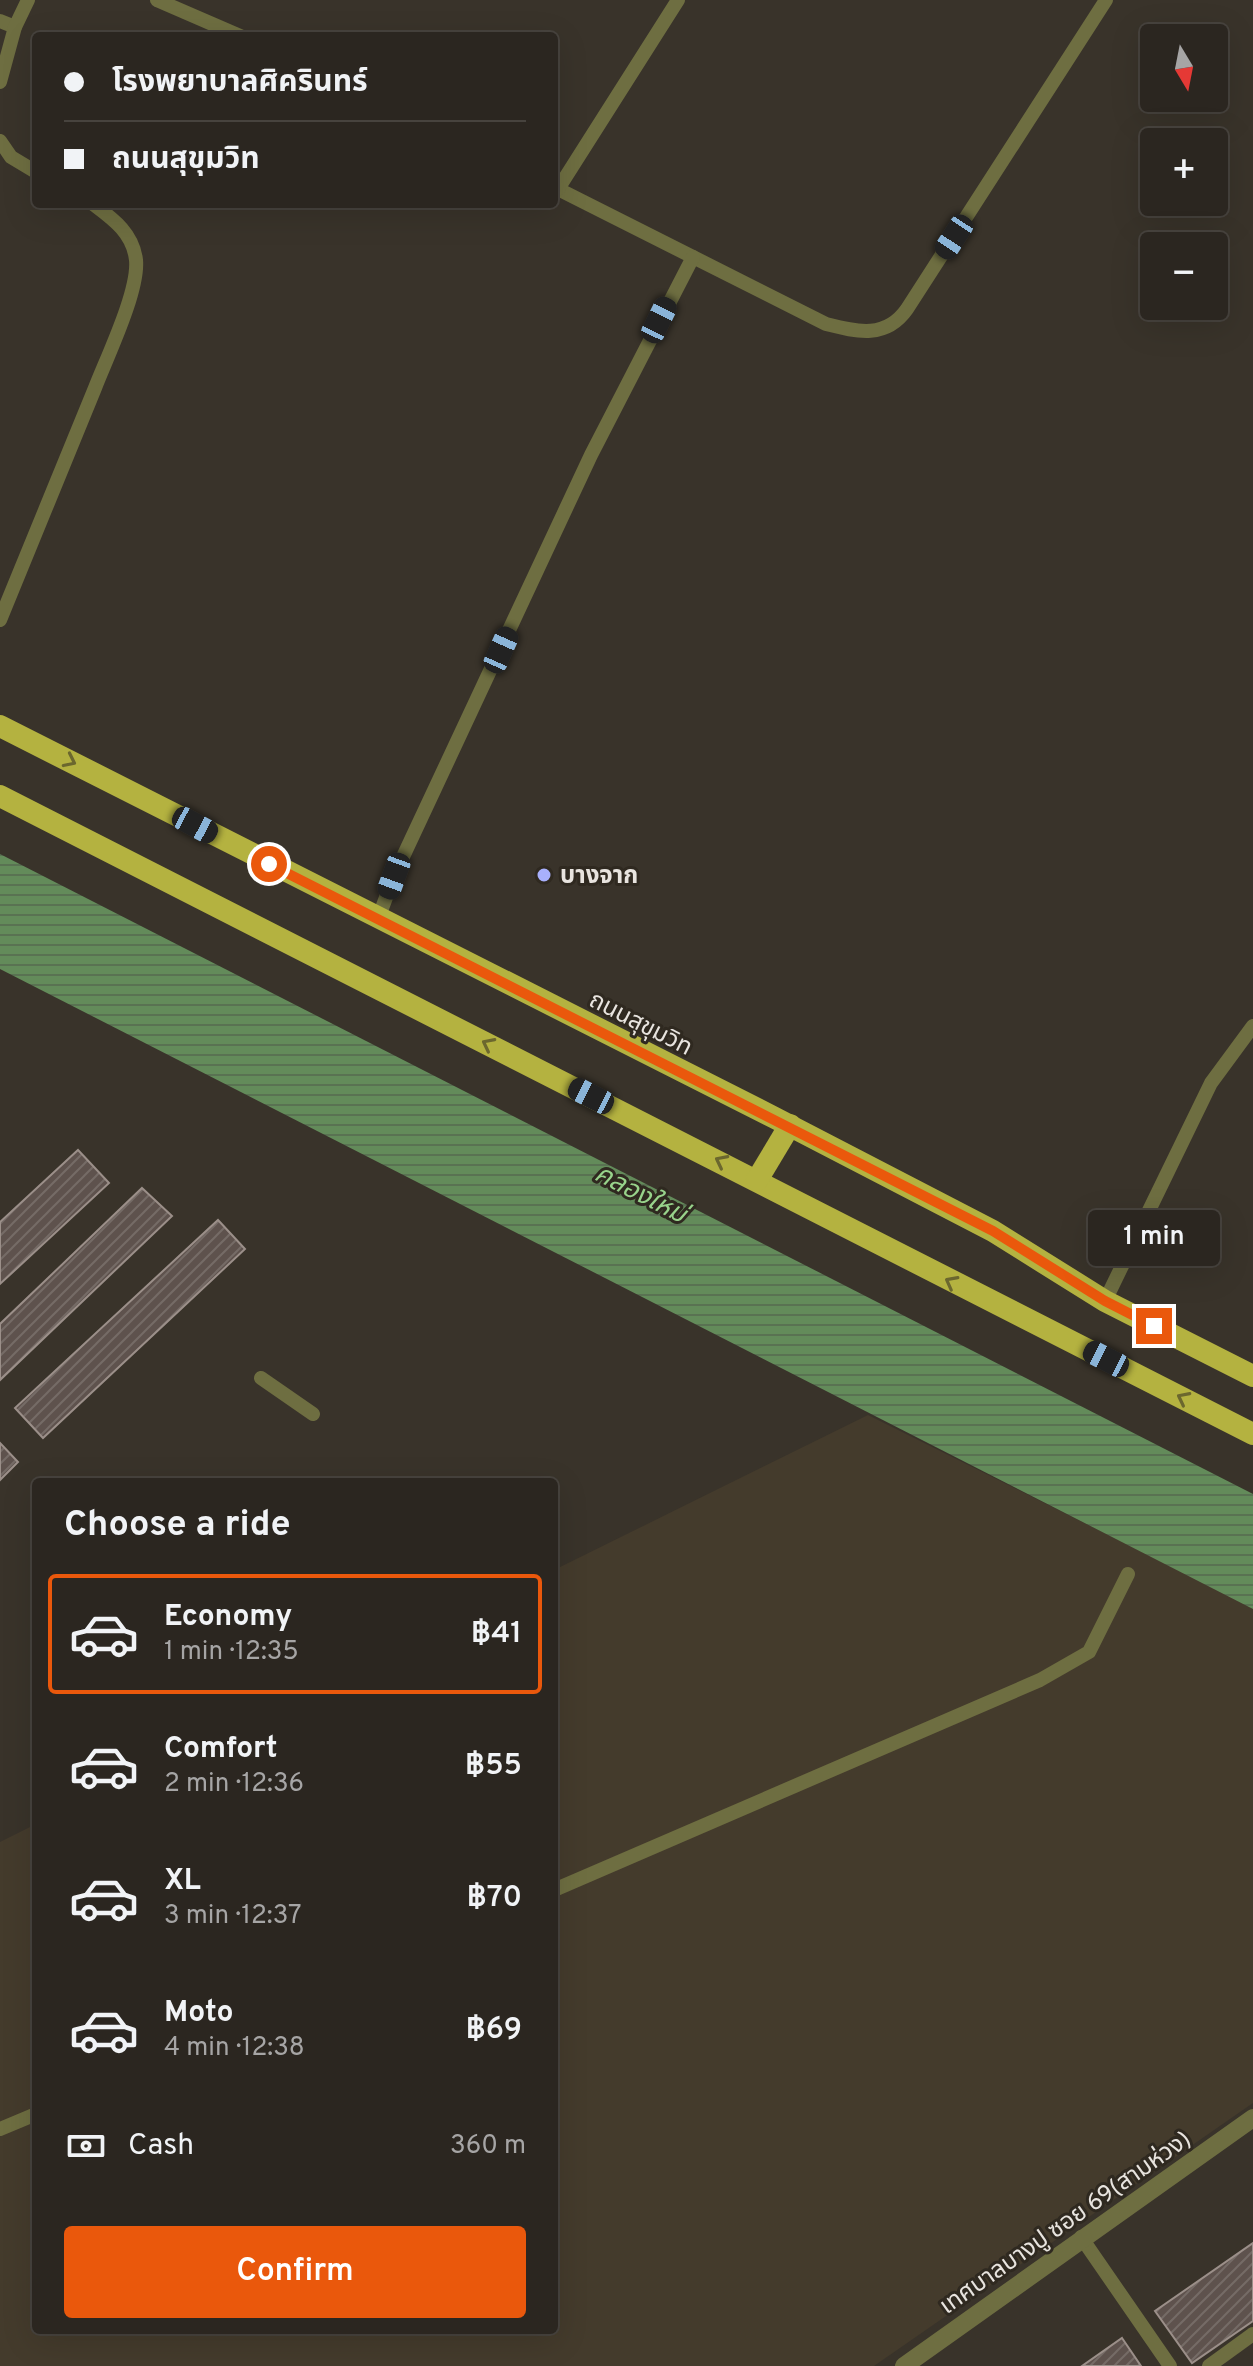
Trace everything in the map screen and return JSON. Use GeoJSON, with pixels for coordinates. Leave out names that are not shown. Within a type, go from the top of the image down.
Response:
{"type":"FeatureCollection","features":[{"type":"Feature","properties":{"kind":"highway","name":"ถนนสุขุมวิท"},"geometry":{"type":"LineString","coordinates":[[0,726],[790,1125],[993,1231],[1105,1301],[1253,1376]]}},
{"type":"Feature","properties":{"kind":"highway"},"geometry":{"type":"LineString","coordinates":[[0,796],[1253,1434]]}},
{"type":"Feature","properties":{"kind":"highway"},"geometry":{"type":"LineString","coordinates":[[757,1180],[790,1125]]}},
{"type":"Feature","properties":{"kind":"street"},"geometry":{"type":"LineString","coordinates":[[0,82],[15,27],[28,0]]}},
{"type":"Feature","properties":{"kind":"street"},"geometry":{"type":"LineString","coordinates":[[157,0],[231,32]]}},
{"type":"Feature","properties":{"kind":"street"},"geometry":{"type":"LineString","coordinates":[[558,185],[678,0]]}},
{"type":"Feature","properties":{"kind":"street"},"geometry":{"type":"LineString","coordinates":[[558,189],[826,324],[871,332],[892,326],[907,309],[1106,0]]}},
{"type":"Feature","properties":{"kind":"street"},"geometry":{"type":"LineString","coordinates":[[0,21],[15,27]]}},
{"type":"Feature","properties":{"kind":"street"},"geometry":{"type":"LineString","coordinates":[[0,141],[11,157],[32,170]]}},
{"type":"Feature","properties":{"kind":"street"},"geometry":{"type":"LineString","coordinates":[[0,620],[118,330],[134,277],[136,260],[129,237],[122,226],[98,208]]}},
{"type":"Feature","properties":{"kind":"street"},"geometry":{"type":"LineString","coordinates":[[378,919],[394,876],[591,455],[693,257]]}},
{"type":"Feature","properties":{"kind":"street"},"geometry":{"type":"LineString","coordinates":[[1105,1301],[1211,1083],[1253,1026]]}},
{"type":"Feature","properties":{"kind":"street"},"geometry":{"type":"LineString","coordinates":[[261,1378],[313,1414]]}},
{"type":"Feature","properties":{"kind":"street"},"geometry":{"type":"LineString","coordinates":[[558,1888],[1040,1680],[1089,1652],[1128,1574]]}},
{"type":"Feature","properties":{"kind":"street"},"geometry":{"type":"LineString","coordinates":[[0,2129],[32,2116]]}},
{"type":"Feature","properties":{"kind":"street","name":"เทศบาลบางปู ซอย 69(สามห่วง)"},"geometry":{"type":"LineString","coordinates":[[908,2365],[1081,2237],[1253,2118]]}},
{"type":"Feature","properties":{"kind":"street"},"geometry":{"type":"LineString","coordinates":[[1081,2237],[1170,2366]]}},
{"type":"Feature","properties":{"kind":"street"},"geometry":{"type":"LineString","coordinates":[[1209,2366],[1253,2334]]}},
{"type":"Feature","properties":{"kind":"shaded area"},"geometry":{"type":"Polygon","coordinates":[[[868,1415],[1253,1607],[1253,2103],[874,2366],[0,2366],[0,1842],[32,1826],[32,2334],[558,2334],[558,1568],[868,1415]]]}},
{"type":"Feature","properties":{"kind":"water","name":"คลองใหม่"},"geometry":{"type":"Polygon","coordinates":[[[0,854],[1253,1494],[1253,1609],[0,969],[0,854]]]}},
{"type":"Feature","properties":{"kind":"building"},"geometry":{"type":"Polygon","coordinates":[[[78,1150],[109,1183],[0,1284],[0,1222],[78,1150]]]}},
{"type":"Feature","properties":{"kind":"building"},"geometry":{"type":"Polygon","coordinates":[[[142,1188],[172,1216],[0,1380],[0,1324],[142,1188]]]}},
{"type":"Feature","properties":{"kind":"building"},"geometry":{"type":"Polygon","coordinates":[[[218,1220],[245,1249],[43,1438],[15,1408],[218,1220]]]}},
{"type":"Feature","properties":{"kind":"building"},"geometry":{"type":"Polygon","coordinates":[[[0,1443],[18,1462],[0,1480],[0,1443]]]}},
{"type":"Feature","properties":{"kind":"building"},"geometry":{"type":"Polygon","coordinates":[[[1253,2243],[1253,2321],[1192,2363],[1155,2311],[1253,2243]]]}},
{"type":"Feature","properties":{"kind":"building"},"geometry":{"type":"Polygon","coordinates":[[[1122,2338],[1141,2366],[1082,2366],[1122,2338]]]}},
{"type":"Feature","properties":{"kind":"place","name":"บางจาก"},"geometry":{"type":"Point","coordinates":[544,875]}},
{"type":"Feature","properties":{"kind":"route"},"geometry":{"type":"LineString","coordinates":[[269,864],[993,1231],[1105,1301],[1154,1326]]}}]}
